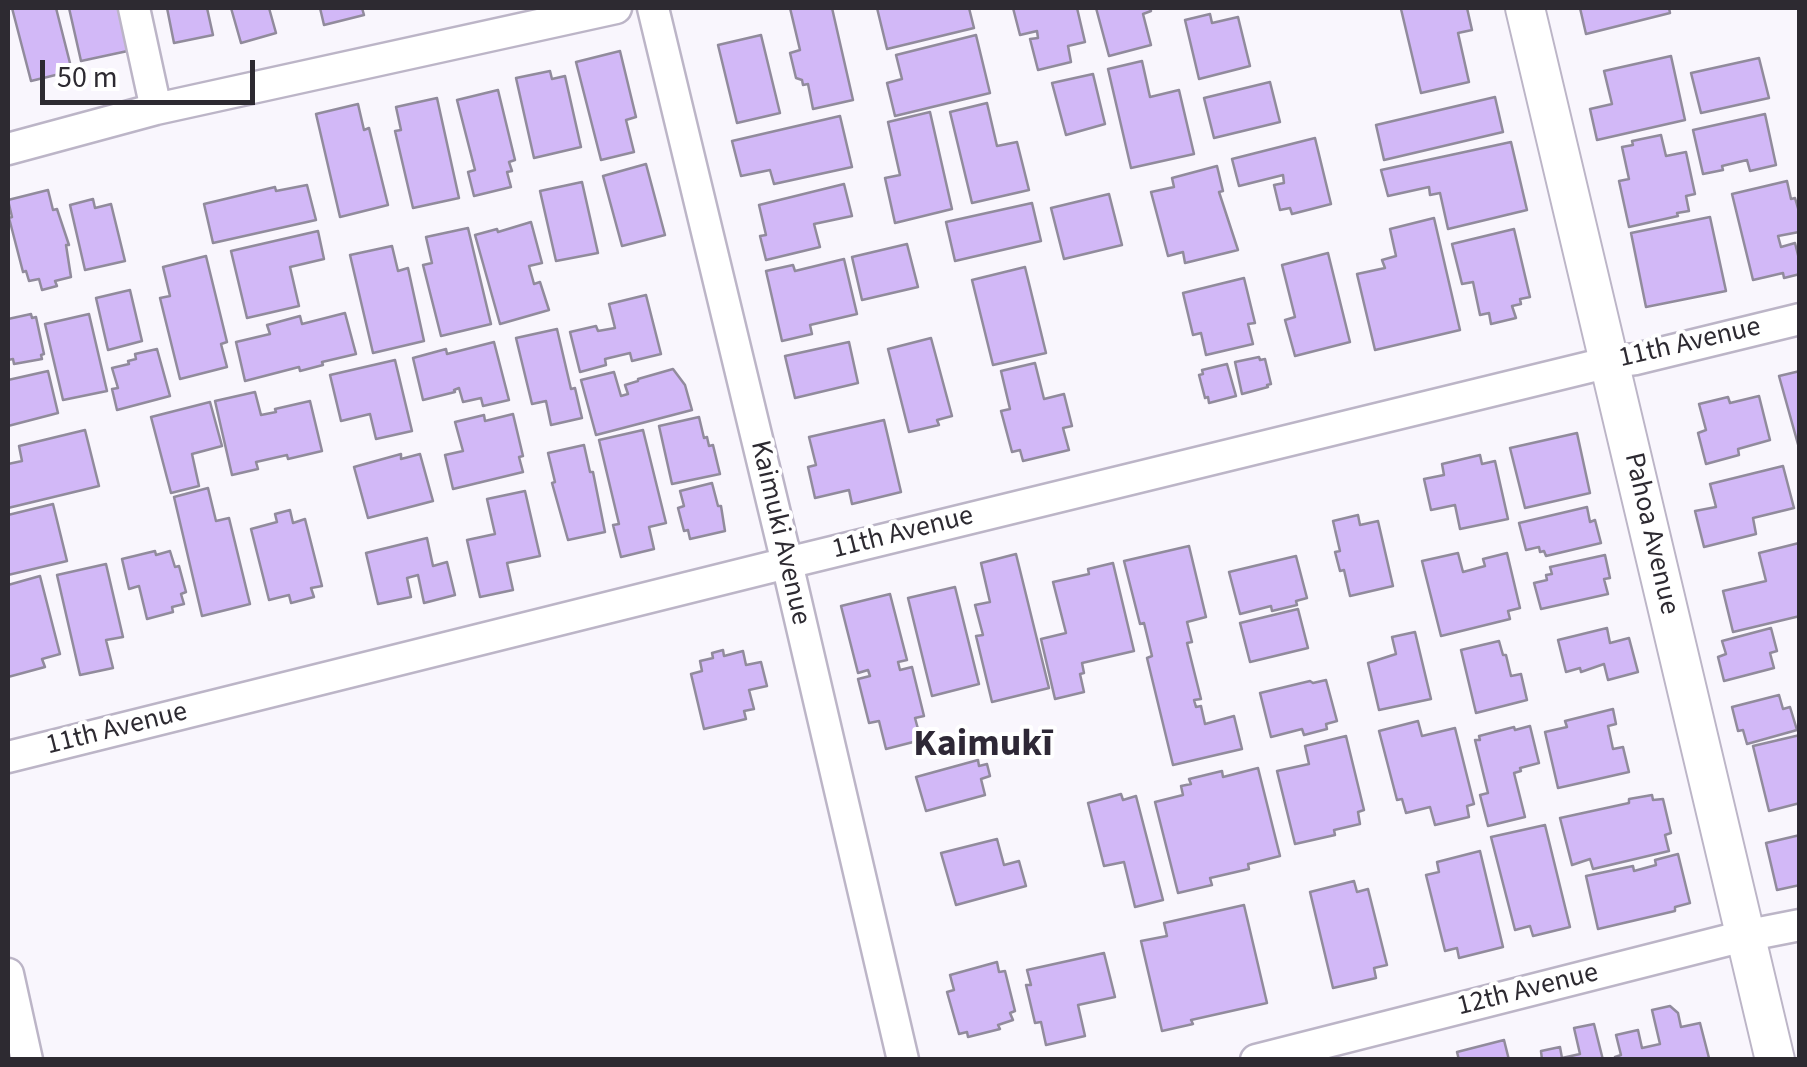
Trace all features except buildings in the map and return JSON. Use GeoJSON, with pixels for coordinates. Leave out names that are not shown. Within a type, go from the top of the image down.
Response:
{"type":"FeatureCollection","features":[{"type":"Feature","properties":{"kind":"street"},"geometry":{"type":"LineString","coordinates":[[134,8],[156,108]]}},
{"type":"Feature","properties":{"kind":"street"},"geometry":{"type":"LineString","coordinates":[[8,149],[156,108],[616,8]]}},
{"type":"Feature","properties":{"kind":"street","name":"Kaimuki Avenue"},"geometry":{"type":"LineString","coordinates":[[653,8],[902,1060]]}},
{"type":"Feature","properties":{"kind":"street","name":"Pahoa Avenue"},"geometry":{"type":"LineString","coordinates":[[1525,8],[1775,1060]]}},
{"type":"Feature","properties":{"kind":"street","name":"11th Avenue"},"geometry":{"type":"LineString","coordinates":[[8,758],[787,562],[1800,319]]}},
{"type":"Feature","properties":{"kind":"street","name":"12th Avenue"},"geometry":{"type":"LineString","coordinates":[[1256,1060],[1800,925]]}},
{"type":"Feature","properties":{"kind":"street"},"geometry":{"type":"LineString","coordinates":[[8,974],[27,1060]]}},
{"type":"Feature","properties":{"kind":"district","name":"Kaimukī"},"geometry":{"type":"Point","coordinates":[983,747]}}]}
